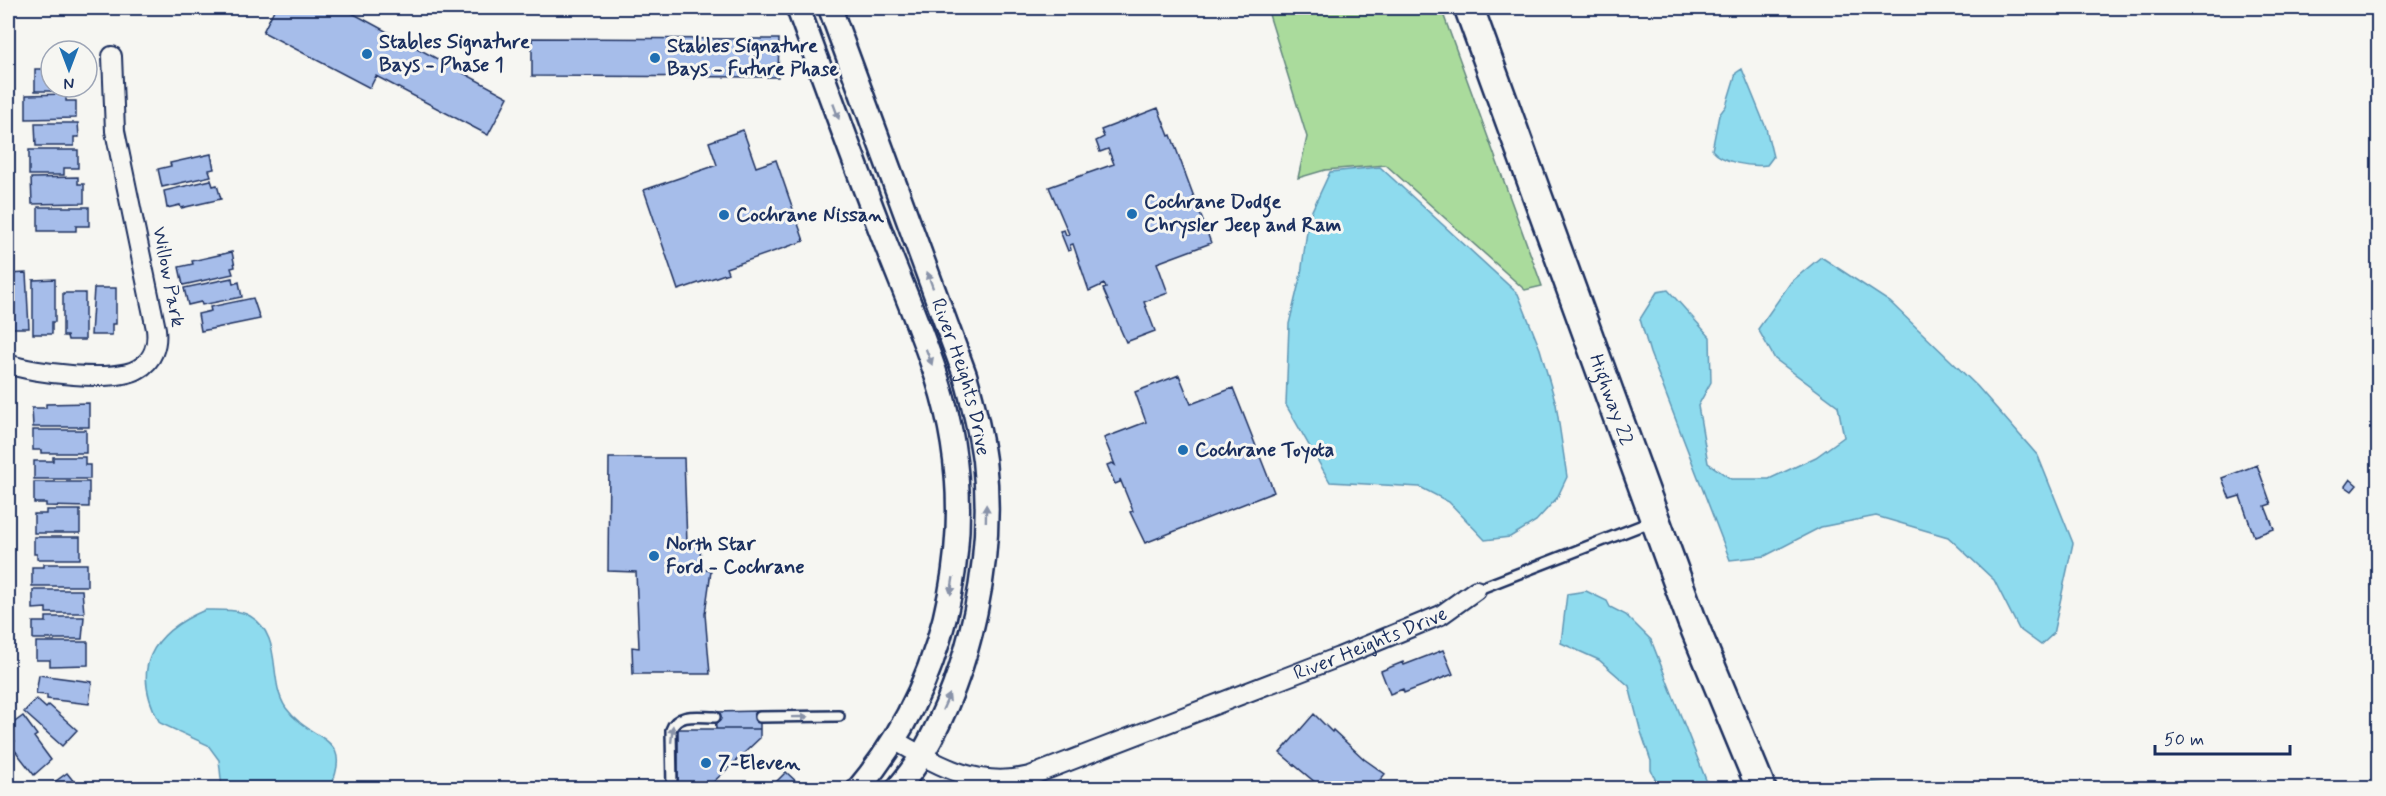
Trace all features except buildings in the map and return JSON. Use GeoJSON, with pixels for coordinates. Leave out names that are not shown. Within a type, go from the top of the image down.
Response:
{"type":"FeatureCollection","features":[{"type":"Feature","properties":{"kind":"main road","name":"Highway 22"},"geometry":{"type":"LineString","coordinates":[[1469,8],[1655,520],[1707,659],[1761,789]]}},
{"type":"Feature","properties":{"kind":"street","name":"River Heights Drive"},"geometry":{"type":"LineString","coordinates":[[830,8],[965,375],[980,436],[986,512],[977,607],[960,669],[922,755],[898,789]]}},
{"type":"Feature","properties":{"kind":"street","name":"River Heights Drive"},"geometry":{"type":"LineString","coordinates":[[807,11],[863,185],[937,377],[953,444],[958,497],[958,525],[951,593],[931,666],[894,740],[859,789]]}},
{"type":"Feature","properties":{"kind":"street","name":"Willow Park"},"geometry":{"type":"LineString","coordinates":[[9,370],[120,375],[139,369],[151,357],[155,349],[156,329],[115,130],[112,56]]}},
{"type":"Feature","properties":{"kind":"street"},"geometry":{"type":"LineString","coordinates":[[863,185],[891,172]]}},
{"type":"Feature","properties":{"kind":"street"},"geometry":{"type":"LineString","coordinates":[[953,444],[980,436]]}},
{"type":"Feature","properties":{"kind":"street","name":"River Heights Drive"},"geometry":{"type":"LineString","coordinates":[[894,740],[962,775],[982,780],[1010,781],[1030,776],[1339,657],[1441,615],[1476,590]]}},
{"type":"Feature","properties":{"kind":"lane"},"geometry":{"type":"LineString","coordinates":[[1476,590],[1655,520]]}},
{"type":"Feature","properties":{"kind":"lane"},"geometry":{"type":"LineString","coordinates":[[760,717],[839,716]]}},
{"type":"Feature","properties":{"kind":"lane"},"geometry":{"type":"LineString","coordinates":[[672,789],[671,730],[673,723],[678,719],[715,717]]}},
{"type":"Feature","properties":{"kind":"green space"},"geometry":{"type":"Polygon","coordinates":[[[1267,8],[1441,8],[1542,286],[1525,290],[1386,165],[1325,170],[1298,178],[1307,137],[1267,8]]]}},
{"type":"Feature","properties":{"kind":"water"},"geometry":{"type":"Polygon","coordinates":[[[1742,69],[1766,128],[1773,157],[1767,165],[1737,163],[1723,158],[1712,150],[1719,115],[1726,106],[1736,73],[1742,69]]]}},
{"type":"Feature","properties":{"kind":"water"},"geometry":{"type":"Polygon","coordinates":[[[1380,167],[1518,294],[1540,349],[1556,404],[1567,477],[1557,498],[1536,521],[1510,537],[1485,540],[1449,502],[1420,487],[1330,482],[1286,405],[1289,324],[1301,274],[1309,217],[1330,172],[1380,167]]]}},
{"type":"Feature","properties":{"kind":"water"},"geometry":{"type":"Polygon","coordinates":[[[1821,257],[1890,302],[1977,386],[2038,456],[2073,543],[2053,634],[2041,645],[2019,629],[1994,580],[1948,537],[1876,516],[1821,527],[1765,556],[1730,560],[1650,353],[1640,319],[1657,292],[1668,290],[1710,337],[1711,382],[1698,406],[1708,463],[1731,479],[1769,479],[1816,457],[1844,437],[1838,406],[1775,359],[1758,329],[1791,282],[1821,257]]]}},
{"type":"Feature","properties":{"kind":"water"},"geometry":{"type":"Polygon","coordinates":[[[1586,591],[1607,601],[1610,607],[1626,615],[1651,640],[1708,785],[1706,788],[1659,788],[1651,770],[1651,761],[1629,686],[1599,660],[1561,643],[1567,594],[1586,591]]]}},
{"type":"Feature","properties":{"kind":"water"},"geometry":{"type":"Polygon","coordinates":[[[205,610],[240,612],[250,616],[261,625],[271,647],[277,685],[286,708],[296,719],[334,748],[337,758],[336,770],[330,788],[222,788],[219,760],[208,745],[160,723],[151,704],[147,686],[147,670],[151,655],[159,642],[171,630],[186,619],[205,610]]]}},
{"type":"Feature","properties":{"kind":"water"},"geometry":{"type":"Polygon","coordinates":[[[1847,784],[1900,785],[1905,788],[1844,788],[1847,784]]]}},
{"type":"Feature","properties":{"kind":"place","name":"Stables Signature Bays - Phase 1"},"geometry":{"type":"Point","coordinates":[367,54]}},
{"type":"Feature","properties":{"kind":"place","name":"Stables Signature Bays - Future Phase"},"geometry":{"type":"Point","coordinates":[655,58]}},
{"type":"Feature","properties":{"kind":"place","name":"Cochrane Dodge Chrysler Jeep and Ram"},"geometry":{"type":"Point","coordinates":[1132,214]}},
{"type":"Feature","properties":{"kind":"place","name":"Cochrane Nissan"},"geometry":{"type":"Point","coordinates":[724,215]}},
{"type":"Feature","properties":{"kind":"place","name":"Cochrane Toyota"},"geometry":{"type":"Point","coordinates":[1183,450]}},
{"type":"Feature","properties":{"kind":"place","name":"North Star Ford - Cochrane"},"geometry":{"type":"Point","coordinates":[654,556]}},
{"type":"Feature","properties":{"kind":"place","name":"7-Eleven"},"geometry":{"type":"Point","coordinates":[706,763]}}]}
